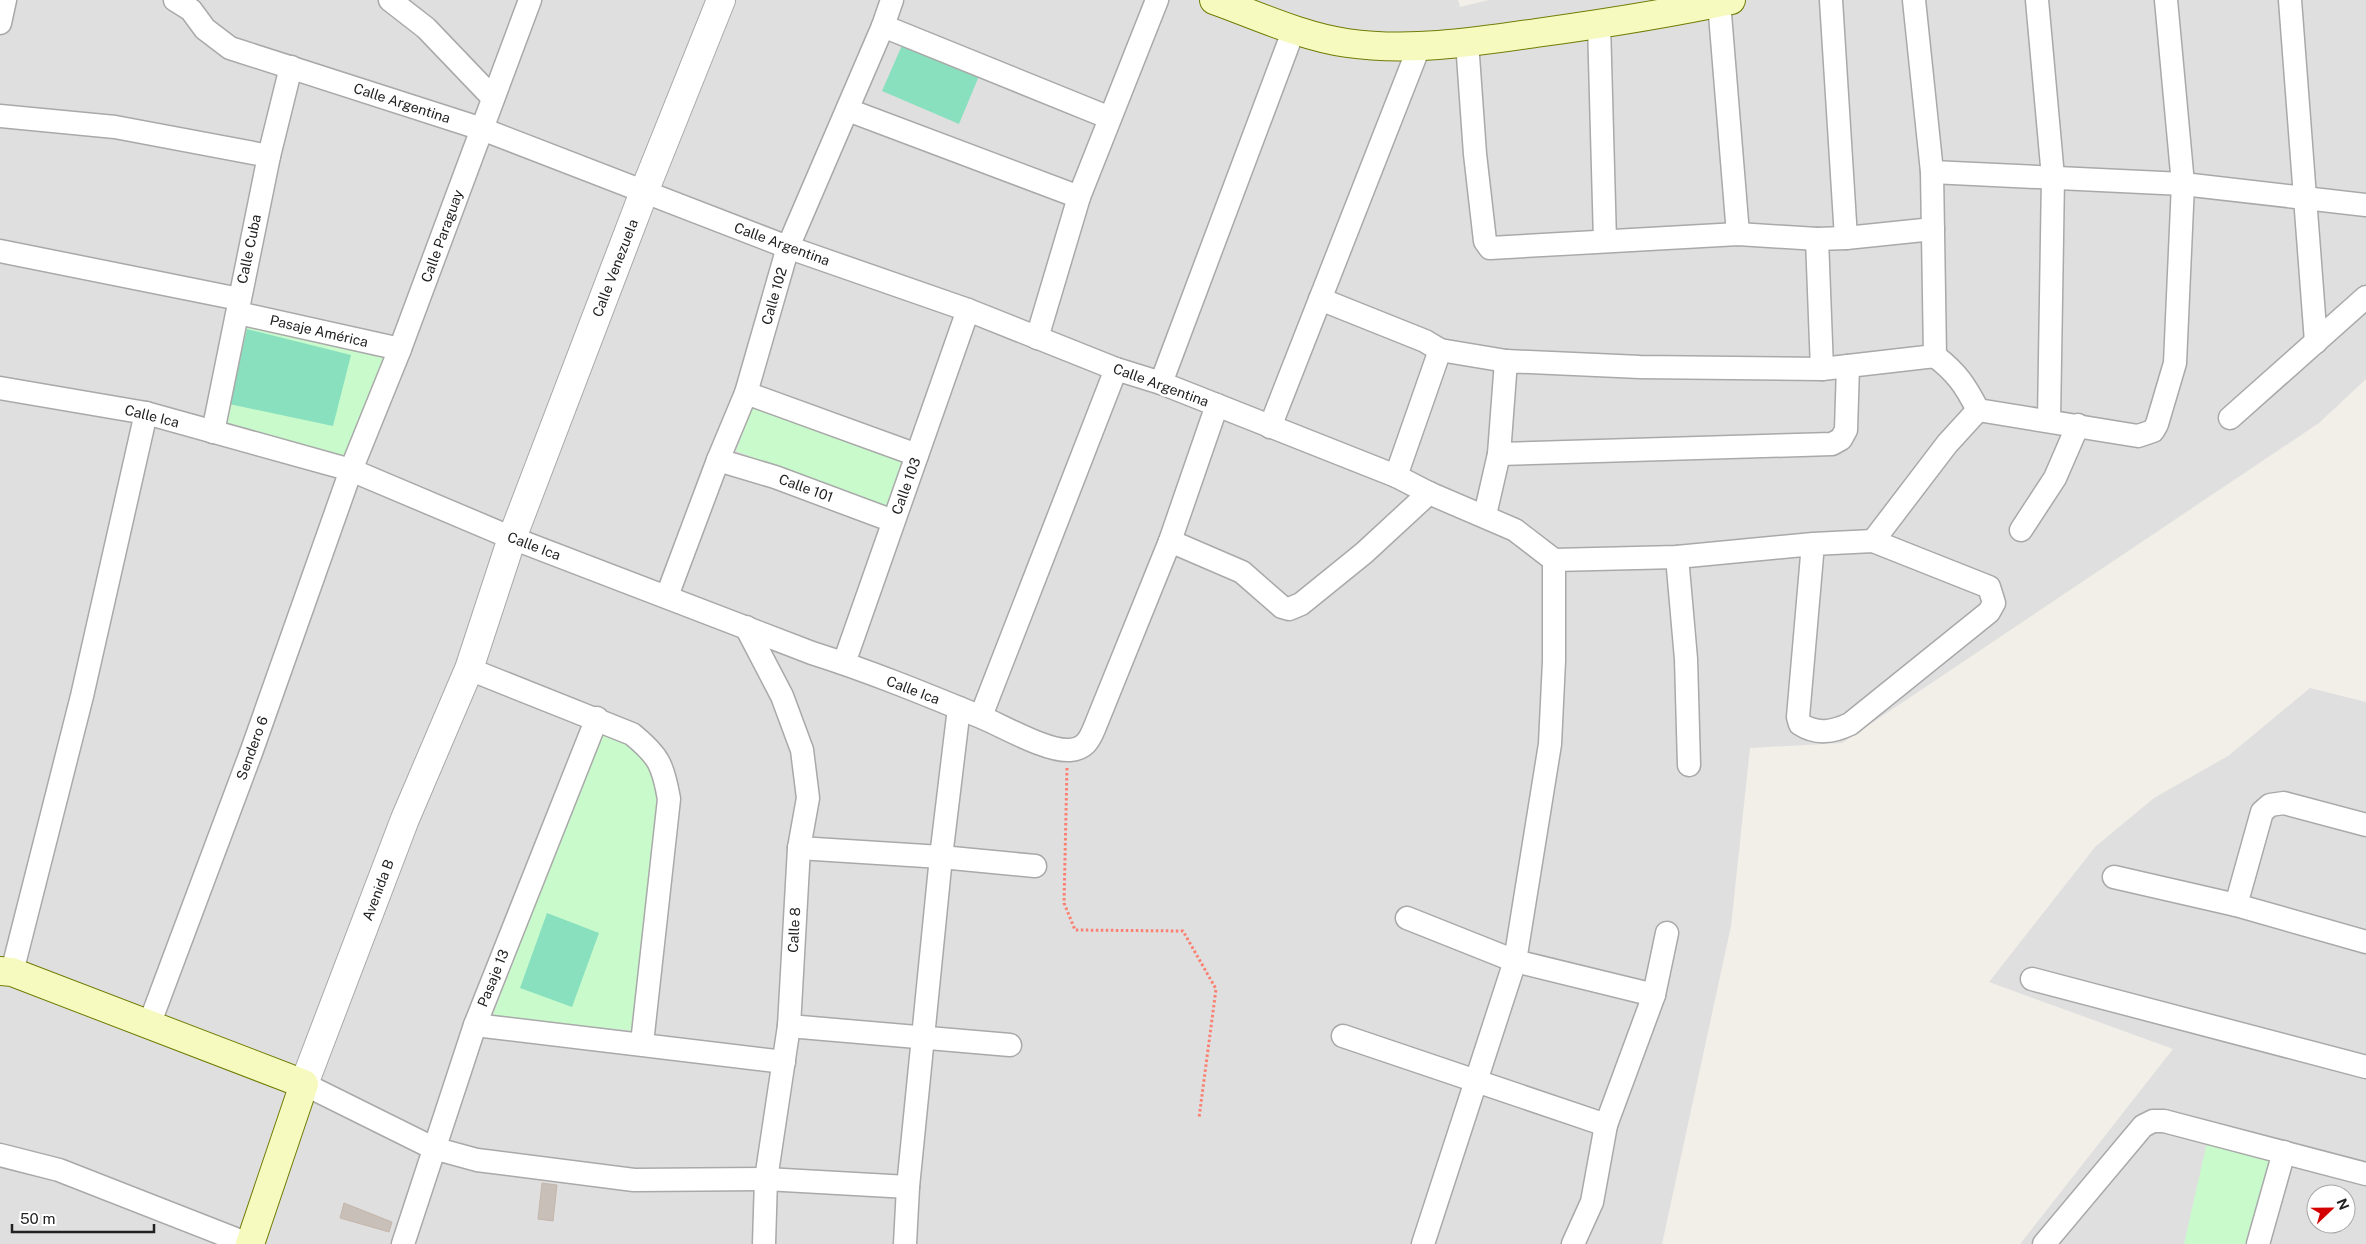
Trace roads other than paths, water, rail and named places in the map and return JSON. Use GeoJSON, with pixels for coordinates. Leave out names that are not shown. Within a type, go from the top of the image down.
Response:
{"type":"FeatureCollection","features":[{"type":"Feature","properties":{"kind":"main road"},"geometry":{"type":"LineString","coordinates":[[1214,0],[1294,29],[1347,43],[1419,47],[1599,24],[1658,15],[1725,1]]}},
{"type":"Feature","properties":{"kind":"main road"},"geometry":{"type":"LineString","coordinates":[[6,971],[304,1084]]}},
{"type":"Feature","properties":{"kind":"main road","name":"Avenida B"},"geometry":{"type":"LineString","coordinates":[[250,1244],[304,1084]]}},
{"type":"Feature","properties":{"kind":"street"},"geometry":{"type":"LineString","coordinates":[[0,23],[5,0]]}},
{"type":"Feature","properties":{"kind":"street"},"geometry":{"type":"LineString","coordinates":[[390,0],[426,28],[493,98]]}},
{"type":"Feature","properties":{"kind":"street","name":"Calle Paraguay"},"geometry":{"type":"LineString","coordinates":[[351,470],[400,349],[530,0]]}},
{"type":"Feature","properties":{"kind":"street","name":"Calle Venezuela"},"geometry":{"type":"LineString","coordinates":[[512,538],[644,192],[721,0]]}},
{"type":"Feature","properties":{"kind":"street","name":"Calle 102"},"geometry":{"type":"LineString","coordinates":[[667,596],[718,460],[746,393],[788,247],[848,110],[892,0]]}},
{"type":"Feature","properties":{"kind":"street"},"geometry":{"type":"LineString","coordinates":[[1037,338],[1079,197],[1157,0]]}},
{"type":"Feature","properties":{"kind":"street"},"geometry":{"type":"LineString","coordinates":[[1830,0],[1846,238]]}},
{"type":"Feature","properties":{"kind":"street"},"geometry":{"type":"LineString","coordinates":[[1914,0],[1932,172],[1935,356],[1960,379],[1978,410]]}},
{"type":"Feature","properties":{"kind":"street"},"geometry":{"type":"LineString","coordinates":[[2037,0],[2053,176],[2049,420]]}},
{"type":"Feature","properties":{"kind":"street"},"geometry":{"type":"LineString","coordinates":[[1978,410],[2049,420],[2138,436],[2152,431],[2157,424],[2175,363],[2183,184],[2166,0]]}},
{"type":"Feature","properties":{"kind":"street"},"geometry":{"type":"LineString","coordinates":[[2290,0],[2316,342]]}},
{"type":"Feature","properties":{"kind":"street"},"geometry":{"type":"LineString","coordinates":[[1725,1],[1738,234]]}},
{"type":"Feature","properties":{"kind":"street","name":"Calle Argentina"},"geometry":{"type":"LineString","coordinates":[[187,3],[205,29],[230,48],[482,129],[788,247],[968,310],[1116,369],[1161,383],[1396,476],[1485,515],[1515,530],[1554,560]]}},
{"type":"Feature","properties":{"kind":"street"},"geometry":{"type":"LineString","coordinates":[[1599,24],[1606,241]]}},
{"type":"Feature","properties":{"kind":"street"},"geometry":{"type":"LineString","coordinates":[[883,26],[1110,118]]}},
{"type":"Feature","properties":{"kind":"street"},"geometry":{"type":"LineString","coordinates":[[1161,383],[1294,29]]}},
{"type":"Feature","properties":{"kind":"street"},"geometry":{"type":"LineString","coordinates":[[1467,42],[1475,154],[1485,241],[1490,248],[1738,234],[1817,239],[1846,238],[1932,229]]}},
{"type":"Feature","properties":{"kind":"street"},"geometry":{"type":"LineString","coordinates":[[1270,427],[1419,47]]}},
{"type":"Feature","properties":{"kind":"street","name":"Calle Cuba"},"geometry":{"type":"LineString","coordinates":[[213,432],[269,156],[292,67]]}},
{"type":"Feature","properties":{"kind":"street"},"geometry":{"type":"LineString","coordinates":[[848,110],[1079,197]]}},
{"type":"Feature","properties":{"kind":"street"},"geometry":{"type":"LineString","coordinates":[[0,116],[115,127],[269,156]]}},
{"type":"Feature","properties":{"kind":"street"},"geometry":{"type":"LineString","coordinates":[[1932,172],[2053,176],[2183,184],[2366,205]]}},
{"type":"Feature","properties":{"kind":"street"},"geometry":{"type":"LineString","coordinates":[[1817,239],[1822,369]]}},
{"type":"Feature","properties":{"kind":"street","name":"Pasaje América"},"geometry":{"type":"LineString","coordinates":[[0,251],[239,306],[400,349]]}},
{"type":"Feature","properties":{"kind":"street"},"geometry":{"type":"LineString","coordinates":[[2230,418],[2366,297]]}},
{"type":"Feature","properties":{"kind":"street"},"geometry":{"type":"LineString","coordinates":[[1320,299],[1425,341],[1440,350],[1506,361],[1640,367],[1822,369],[1935,356]]}},
{"type":"Feature","properties":{"kind":"street","name":"Calle 103"},"geometry":{"type":"LineString","coordinates":[[844,663],[968,310]]}},
{"type":"Feature","properties":{"kind":"street"},"geometry":{"type":"LineString","coordinates":[[1396,476],[1440,350]]}},
{"type":"Feature","properties":{"kind":"street"},"geometry":{"type":"LineString","coordinates":[[1485,515],[1499,454],[1506,361]]}},
{"type":"Feature","properties":{"kind":"street"},"geometry":{"type":"LineString","coordinates":[[1499,454],[1832,444],[1841,439],[1846,430],[1848,366]]}},
{"type":"Feature","properties":{"kind":"street"},"geometry":{"type":"LineString","coordinates":[[981,716],[1116,369]]}},
{"type":"Feature","properties":{"kind":"street","name":"Calle Ica"},"geometry":{"type":"LineString","coordinates":[[0,388],[146,413],[351,470],[512,538],[844,663],[981,716],[1062,750],[1080,748],[1088,742],[1170,541]]}},
{"type":"Feature","properties":{"kind":"street"},"geometry":{"type":"LineString","coordinates":[[746,393],[917,455]]}},
{"type":"Feature","properties":{"kind":"street"},"geometry":{"type":"LineString","coordinates":[[1217,406],[1170,541],[1242,572],[1282,607],[1289,609],[1301,604],[1364,553],[1429,492]]}},
{"type":"Feature","properties":{"kind":"street"},"geometry":{"type":"LineString","coordinates":[[1873,541],[1947,444],[1978,410]]}},
{"type":"Feature","properties":{"kind":"street"},"geometry":{"type":"LineString","coordinates":[[6,971],[82,696],[146,413]]}},
{"type":"Feature","properties":{"kind":"street"},"geometry":{"type":"LineString","coordinates":[[2022,530],[2055,478],[2078,425]]}},
{"type":"Feature","properties":{"kind":"street","name":"Calle 101"},"geometry":{"type":"LineString","coordinates":[[718,460],[775,476],[893,521]]}},
{"type":"Feature","properties":{"kind":"street","name":"Sendero 6"},"geometry":{"type":"LineString","coordinates":[[150,1025],[255,740],[351,470]]}},
{"type":"Feature","properties":{"kind":"street","name":"Avenida B"},"geometry":{"type":"LineString","coordinates":[[304,1084],[405,818],[469,669],[512,538]]}},
{"type":"Feature","properties":{"kind":"street"},"geometry":{"type":"LineString","coordinates":[[1423,1244],[1515,961],[1550,744],[1554,661],[1554,560],[1677,557],[1813,544],[1873,541],[1989,587],[1994,603],[1990,612],[1850,724],[1836,731],[1809,730],[1800,724],[1798,716],[1813,544]]}},
{"type":"Feature","properties":{"kind":"street"},"geometry":{"type":"LineString","coordinates":[[1677,557],[1686,659],[1689,765]]}},
{"type":"Feature","properties":{"kind":"street","name":"Calle 8"},"geometry":{"type":"LineString","coordinates":[[746,627],[782,696],[802,750],[808,798],[799,848],[789,1026],[766,1179],[764,1244]]}},
{"type":"Feature","properties":{"kind":"street"},"geometry":{"type":"LineString","coordinates":[[469,669],[597,718],[632,734],[649,747],[664,770],[669,799],[642,1043]]}},
{"type":"Feature","properties":{"kind":"street"},"geometry":{"type":"LineString","coordinates":[[905,1244],[908,1187],[941,857],[959,708]]}},
{"type":"Feature","properties":{"kind":"street","name":"Pasaje 13"},"geometry":{"type":"LineString","coordinates":[[403,1244],[475,1025],[597,718]]}},
{"type":"Feature","properties":{"kind":"street"},"geometry":{"type":"LineString","coordinates":[[2236,905],[2262,812],[2270,805],[2284,803],[2366,825]]}},
{"type":"Feature","properties":{"kind":"street"},"geometry":{"type":"LineString","coordinates":[[799,848],[941,857],[1035,866]]}},
{"type":"Feature","properties":{"kind":"street"},"geometry":{"type":"LineString","coordinates":[[2114,877],[2236,905],[2366,942]]}},
{"type":"Feature","properties":{"kind":"street"},"geometry":{"type":"LineString","coordinates":[[1407,918],[1515,961],[1654,995]]}},
{"type":"Feature","properties":{"kind":"street"},"geometry":{"type":"LineString","coordinates":[[1573,1244],[1592,1202],[1606,1125],[1654,995],[1667,933]]}},
{"type":"Feature","properties":{"kind":"street"},"geometry":{"type":"LineString","coordinates":[[2032,979],[2366,1067]]}},
{"type":"Feature","properties":{"kind":"street"},"geometry":{"type":"LineString","coordinates":[[475,1025],[642,1043],[784,1062]]}},
{"type":"Feature","properties":{"kind":"street"},"geometry":{"type":"LineString","coordinates":[[789,1026],[924,1036],[1010,1045]]}},
{"type":"Feature","properties":{"kind":"street"},"geometry":{"type":"LineString","coordinates":[[1343,1036],[1606,1125]]}},
{"type":"Feature","properties":{"kind":"street"},"geometry":{"type":"LineString","coordinates":[[304,1084],[433,1148],[477,1160],[634,1180],[766,1179],[908,1187]]}},
{"type":"Feature","properties":{"kind":"street"},"geometry":{"type":"LineString","coordinates":[[2044,1244],[2143,1126],[2152,1121],[2164,1121],[2366,1174]]}},
{"type":"Feature","properties":{"kind":"street"},"geometry":{"type":"LineString","coordinates":[[2258,1244],[2284,1152]]}},
{"type":"Feature","properties":{"kind":"street"},"geometry":{"type":"LineString","coordinates":[[0,1155],[59,1170],[250,1244]]}}]}
